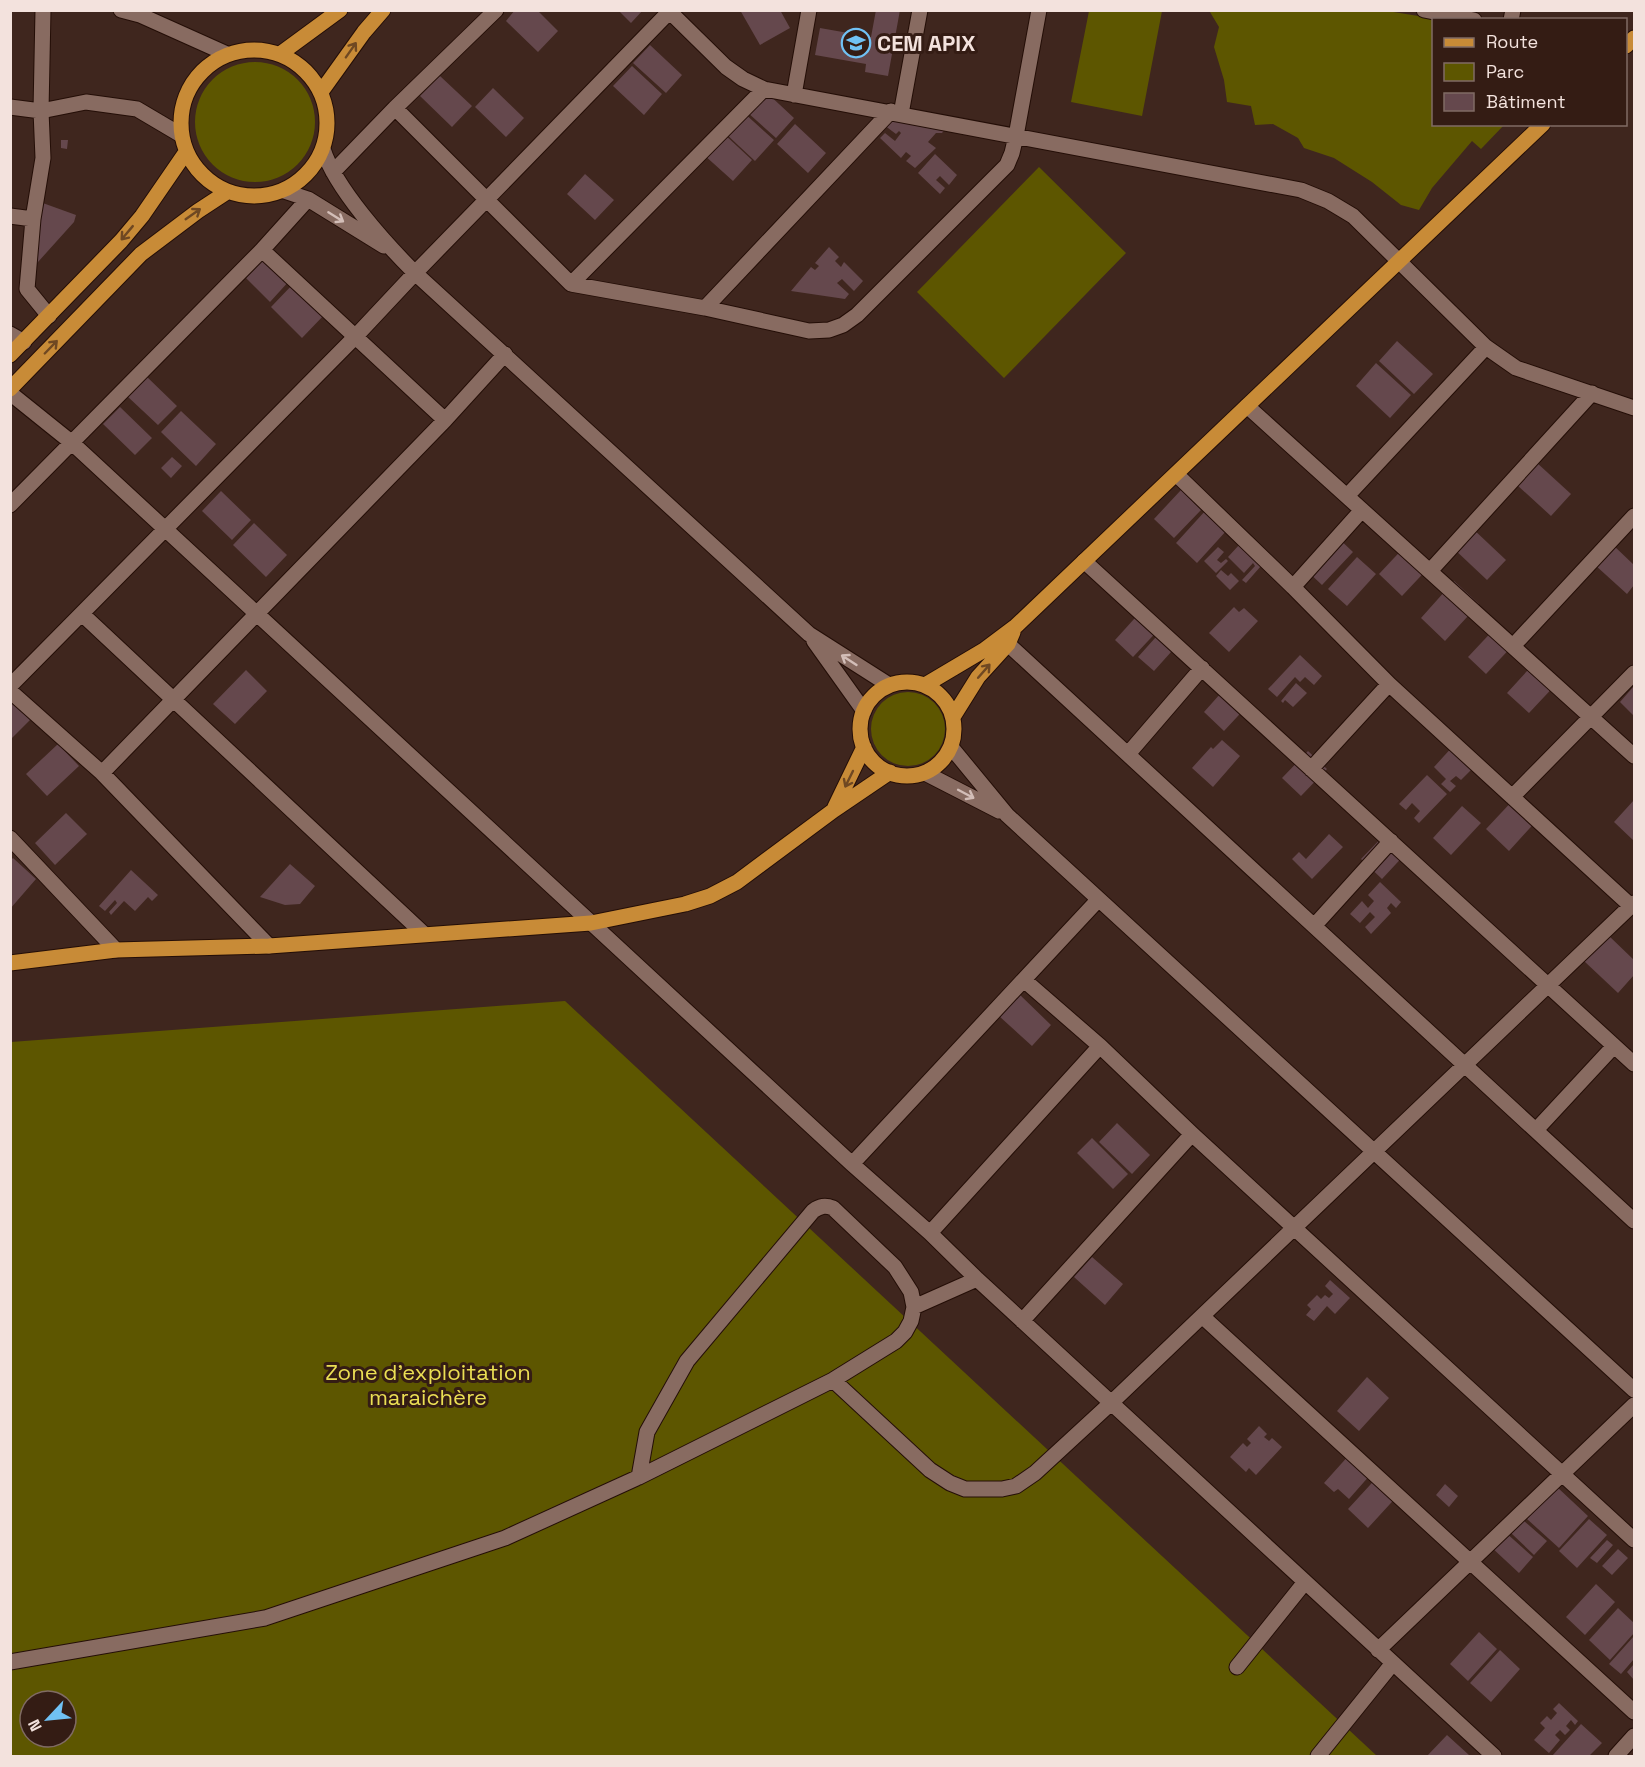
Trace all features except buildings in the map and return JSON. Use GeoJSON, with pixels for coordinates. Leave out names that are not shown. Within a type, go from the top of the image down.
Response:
{"type":"FeatureCollection","features":[{"type":"Feature","properties":{"kind":"main road"},"geometry":{"type":"LineString","coordinates":[[280,54],[340,10]]}},
{"type":"Feature","properties":{"kind":"main road"},"geometry":{"type":"LineString","coordinates":[[321,92],[364,32],[383,10]]}},
{"type":"Feature","properties":{"kind":"main road"},"geometry":{"type":"LineString","coordinates":[[253,49],[280,54],[297,63],[311,76],[321,92],[328,121],[323,149],[314,166],[301,180],[284,191],[256,197],[227,192],[203,176],[186,152],[181,135],[180,117],[187,90],[204,69],[226,54],[253,49]]}},
{"type":"Feature","properties":{"kind":"main road"},"geometry":{"type":"LineString","coordinates":[[925,685],[984,650],[1016,626],[1541,126]]}},
{"type":"Feature","properties":{"kind":"main road"},"geometry":{"type":"LineString","coordinates":[[10,355],[17,338],[49,316],[121,241],[154,200],[186,152]]}},
{"type":"Feature","properties":{"kind":"main road"},"geometry":{"type":"LineString","coordinates":[[10,391],[141,254],[227,192]]}},
{"type":"Feature","properties":{"kind":"main road"},"geometry":{"type":"LineString","coordinates":[[953,717],[978,677],[1008,644],[1016,626]]}},
{"type":"Feature","properties":{"kind":"main road"},"geometry":{"type":"LineString","coordinates":[[907,682],[925,685],[942,698],[953,717],[954,732],[951,747],[941,762],[926,773],[908,776],[890,772],[874,763],[864,747],[860,729],[864,711],[874,696],[889,686],[907,682]]}},
{"type":"Feature","properties":{"kind":"main road"},"geometry":{"type":"LineString","coordinates":[[834,810],[864,747]]}},
{"type":"Feature","properties":{"kind":"main road"},"geometry":{"type":"LineString","coordinates":[[10,963],[116,950],[269,946],[591,923],[686,904],[710,896],[759,868],[834,810],[890,772]]}},
{"type":"Feature","properties":{"kind":"street"},"geometry":{"type":"LineString","coordinates":[[43,10],[41,111],[43,158],[33,219],[27,289],[49,316]]}},
{"type":"Feature","properties":{"kind":"street"},"geometry":{"type":"LineString","coordinates":[[121,10],[140,15],[226,54]]}},
{"type":"Feature","properties":{"kind":"street"},"geometry":{"type":"LineString","coordinates":[[794,95],[809,10]]}},
{"type":"Feature","properties":{"kind":"street"},"geometry":{"type":"LineString","coordinates":[[705,308],[896,112],[920,10]]}},
{"type":"Feature","properties":{"kind":"street"},"geometry":{"type":"LineString","coordinates":[[395,108],[571,284],[705,308],[809,331],[829,330],[843,326],[857,315],[1007,165],[1016,136],[1039,10]]}},
{"type":"Feature","properties":{"kind":"street"},"geometry":{"type":"LineString","coordinates":[[1424,10],[1464,18]]}},
{"type":"Feature","properties":{"kind":"street"},"geometry":{"type":"LineString","coordinates":[[333,172],[493,11]]}},
{"type":"Feature","properties":{"kind":"street"},"geometry":{"type":"LineString","coordinates":[[14,677],[82,614],[355,337],[670,11],[726,67],[743,79],[764,88],[1301,190],[1328,201],[1353,216],[1486,347],[1516,368],[1635,408]]}},
{"type":"Feature","properties":{"kind":"street"},"geometry":{"type":"LineString","coordinates":[[571,284],[764,88]]}},
{"type":"Feature","properties":{"kind":"street"},"geometry":{"type":"LineString","coordinates":[[10,107],[41,111],[87,102],[137,109],[181,135]]}},
{"type":"Feature","properties":{"kind":"street"},"geometry":{"type":"LineString","coordinates":[[323,149],[333,172],[366,218],[392,250],[415,273],[809,634],[889,686]]}},
{"type":"Feature","properties":{"kind":"street"},"geometry":{"type":"LineString","coordinates":[[284,191],[308,199],[392,250]]}},
{"type":"Feature","properties":{"kind":"street"},"geometry":{"type":"LineString","coordinates":[[10,505],[262,250],[308,199]]}},
{"type":"Feature","properties":{"kind":"street"},"geometry":{"type":"LineString","coordinates":[[10,216],[33,219]]}},
{"type":"Feature","properties":{"kind":"street"},"geometry":{"type":"LineString","coordinates":[[262,250],[445,420]]}},
{"type":"Feature","properties":{"kind":"street"},"geometry":{"type":"LineString","coordinates":[[1347,496],[1486,347]]}},
{"type":"Feature","properties":{"kind":"street"},"geometry":{"type":"LineString","coordinates":[[102,773],[445,420],[505,354]]}},
{"type":"Feature","properties":{"kind":"street"},"geometry":{"type":"LineString","coordinates":[[10,391],[71,442],[1494,1756]]}},
{"type":"Feature","properties":{"kind":"street"},"geometry":{"type":"LineString","coordinates":[[1430,571],[1592,393]]}},
{"type":"Feature","properties":{"kind":"street"},"geometry":{"type":"LineString","coordinates":[[1247,406],[1635,756]]}},
{"type":"Feature","properties":{"kind":"street"},"geometry":{"type":"LineString","coordinates":[[834,1380],[930,1470],[950,1483],[965,1489],[1002,1489],[1016,1486],[1035,1473],[1111,1403],[1633,905],[1389,684],[1177,475]]}},
{"type":"Feature","properties":{"kind":"street"},"geometry":{"type":"LineString","coordinates":[[1293,587],[1362,510]]}},
{"type":"Feature","properties":{"kind":"street"},"geometry":{"type":"LineString","coordinates":[[1513,646],[1635,516]]}},
{"type":"Feature","properties":{"kind":"street"},"geometry":{"type":"LineString","coordinates":[[1084,561],[1635,1064]]}},
{"type":"Feature","properties":{"kind":"street"},"geometry":{"type":"LineString","coordinates":[[82,614],[424,934]]}},
{"type":"Feature","properties":{"kind":"street"},"geometry":{"type":"LineString","coordinates":[[809,634],[864,711]]}},
{"type":"Feature","properties":{"kind":"street"},"geometry":{"type":"LineString","coordinates":[[1008,644],[1635,1221]]}},
{"type":"Feature","properties":{"kind":"street"},"geometry":{"type":"LineString","coordinates":[[1128,754],[1202,669]]}},
{"type":"Feature","properties":{"kind":"street"},"geometry":{"type":"LineString","coordinates":[[1512,797],[1635,673]]}},
{"type":"Feature","properties":{"kind":"street"},"geometry":{"type":"LineString","coordinates":[[1311,769],[1389,684]]}},
{"type":"Feature","properties":{"kind":"street"},"geometry":{"type":"LineString","coordinates":[[10,691],[102,773],[269,946]]}},
{"type":"Feature","properties":{"kind":"street"},"geometry":{"type":"LineString","coordinates":[[951,747],[1007,815],[1635,1390]]}},
{"type":"Feature","properties":{"kind":"street"},"geometry":{"type":"LineString","coordinates":[[926,773],[1007,815]]}},
{"type":"Feature","properties":{"kind":"street"},"geometry":{"type":"LineString","coordinates":[[10,838],[116,950]]}},
{"type":"Feature","properties":{"kind":"street"},"geometry":{"type":"LineString","coordinates":[[1314,926],[1391,841]]}},
{"type":"Feature","properties":{"kind":"street"},"geometry":{"type":"LineString","coordinates":[[852,1164],[1098,900]]}},
{"type":"Feature","properties":{"kind":"street"},"geometry":{"type":"LineString","coordinates":[[1024,980],[1100,1046],[1192,1134],[1635,1540]]}},
{"type":"Feature","properties":{"kind":"street"},"geometry":{"type":"LineString","coordinates":[[930,1233],[1100,1046]]}},
{"type":"Feature","properties":{"kind":"street"},"geometry":{"type":"LineString","coordinates":[[1536,1130],[1614,1046]]}},
{"type":"Feature","properties":{"kind":"street"},"geometry":{"type":"LineString","coordinates":[[1022,1320],[1192,1134]]}},
{"type":"Feature","properties":{"kind":"street"},"geometry":{"type":"LineString","coordinates":[[10,1662],[265,1618],[505,1538],[639,1477],[834,1380],[896,1341],[911,1322],[914,1307],[911,1292],[895,1267],[833,1208],[827,1206],[813,1210],[687,1361],[647,1432],[639,1477]]}},
{"type":"Feature","properties":{"kind":"street"},"geometry":{"type":"LineString","coordinates":[[914,1307],[977,1279]]}},
{"type":"Feature","properties":{"kind":"street"},"geometry":{"type":"LineString","coordinates":[[1202,1316],[1635,1712]]}},
{"type":"Feature","properties":{"kind":"street"},"geometry":{"type":"LineString","coordinates":[[1378,1650],[1635,1405]]}},
{"type":"Feature","properties":{"kind":"street"},"geometry":{"type":"LineString","coordinates":[[1237,1667],[1305,1582]]}},
{"type":"Feature","properties":{"kind":"street"},"geometry":{"type":"LineString","coordinates":[[1318,1756],[1393,1663]]}},
{"type":"Feature","properties":{"kind":"street"},"geometry":{"type":"LineString","coordinates":[[1616,1756],[1635,1736]]}},
{"type":"Feature","properties":{"kind":"green space"},"geometry":{"type":"Polygon","coordinates":[[[1212,10],[1381,10],[1432,18],[1432,126],[1503,126],[1481,149],[1472,141],[1432,188],[1419,210],[1401,205],[1372,182],[1334,158],[1304,148],[1298,138],[1273,124],[1255,125],[1251,106],[1227,102],[1224,80],[1214,47],[1219,27],[1210,12],[1212,10]]]}},
{"type":"Feature","properties":{"kind":"green space"},"geometry":{"type":"Polygon","coordinates":[[[1089,11],[1162,11],[1142,116],[1071,102],[1089,11]]]}},
{"type":"Feature","properties":{"kind":"green space"},"geometry":{"type":"Polygon","coordinates":[[[255,62],[278,66],[298,79],[311,99],[315,122],[311,145],[298,165],[278,178],[255,182],[232,178],[212,165],[199,145],[195,122],[199,99],[212,79],[232,66],[255,62]]]}},
{"type":"Feature","properties":{"kind":"green space"},"geometry":{"type":"Polygon","coordinates":[[[1039,167],[1126,253],[1004,378],[917,292],[1039,167]]]}},
{"type":"Feature","properties":{"kind":"green space"},"geometry":{"type":"Polygon","coordinates":[[[908,692],[929,698],[939,708],[945,729],[939,750],[929,760],[908,766],[887,760],[877,750],[871,729],[877,708],[887,698],[908,692]]]}},
{"type":"Feature","properties":{"kind":"green space","name":"Zone d'exploitation maraichère"},"geometry":{"type":"Polygon","coordinates":[[[565,1001],[1377,1756],[11,1756],[11,1042],[565,1001]]]}},
{"type":"Feature","properties":{"kind":"place","name":"CEM APIX"},"geometry":{"type":"Point","coordinates":[856,43]}}]}
